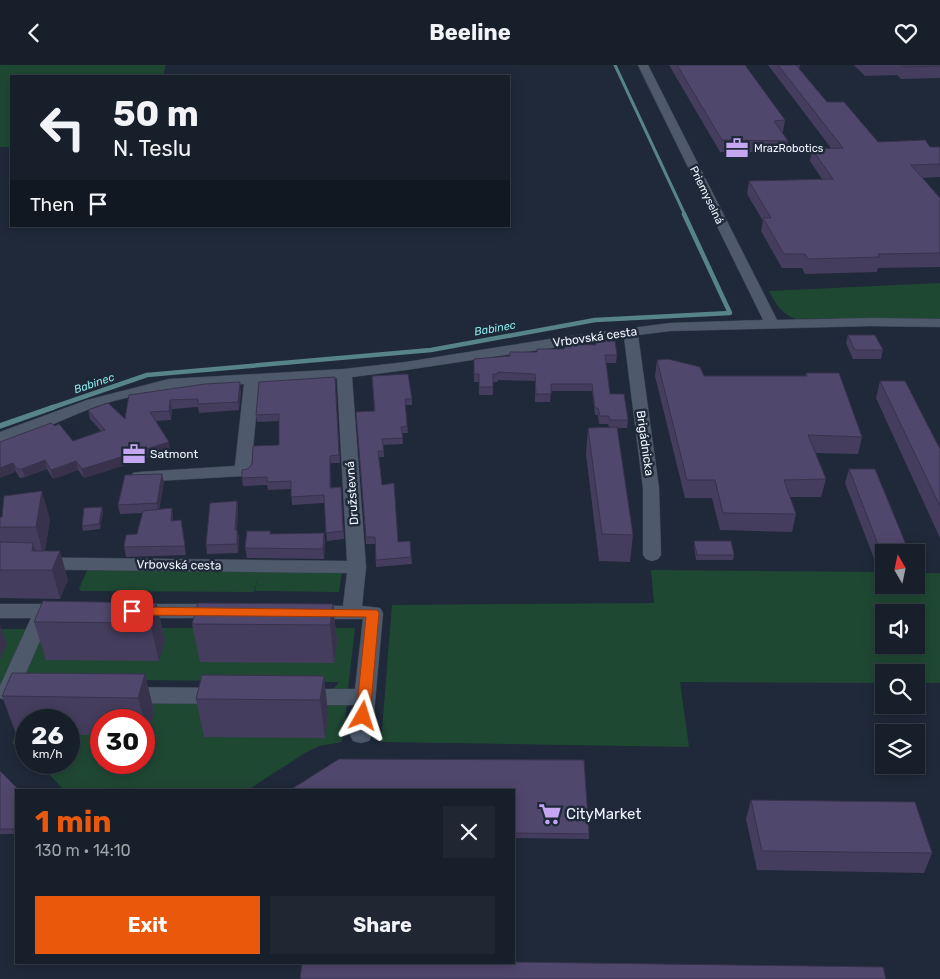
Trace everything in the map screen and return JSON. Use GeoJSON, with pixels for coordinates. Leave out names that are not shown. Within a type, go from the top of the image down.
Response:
{"type":"FeatureCollection","features":[{"type":"Feature","properties":{"kind":"street","name":"Priemyselná"},"geometry":{"type":"LineString","coordinates":[[643,65],[772,324]]}},
{"type":"Feature","properties":{"kind":"street","name":"Vrbovská cesta"},"geometry":{"type":"LineString","coordinates":[[0,438],[92,403],[127,393],[169,385],[344,373],[406,366],[670,327],[940,323]]}},
{"type":"Feature","properties":{"kind":"street","name":"Brigádnicka"},"geometry":{"type":"LineString","coordinates":[[630,332],[651,488],[652,555]]}},
{"type":"Feature","properties":{"kind":"street","name":"Družstevná"},"geometry":{"type":"LineString","coordinates":[[344,373],[357,567],[352,613]]}},
{"type":"Feature","properties":{"kind":"street"},"geometry":{"type":"LineString","coordinates":[[127,477],[243,471],[252,379]]}},
{"type":"Feature","properties":{"kind":"street","name":"Vrbovská cesta"},"geometry":{"type":"LineString","coordinates":[[0,563],[357,567]]}},
{"type":"Feature","properties":{"kind":"street"},"geometry":{"type":"LineString","coordinates":[[0,611],[81,611]]}},
{"type":"Feature","properties":{"kind":"street"},"geometry":{"type":"LineString","coordinates":[[29,694],[6,694],[43,611]]}},
{"type":"Feature","properties":{"kind":"street"},"geometry":{"type":"LineString","coordinates":[[118,611],[233,611]]}},
{"type":"Feature","properties":{"kind":"street"},"geometry":{"type":"LineString","coordinates":[[293,612],[373,613],[361,735]]}},
{"type":"Feature","properties":{"kind":"street"},"geometry":{"type":"LineString","coordinates":[[107,695],[244,697]]}},
{"type":"Feature","properties":{"kind":"street"},"geometry":{"type":"LineString","coordinates":[[281,697],[365,697]]}},
{"type":"Feature","properties":{"kind":"green space"},"geometry":{"type":"Polygon","coordinates":[[[0,65],[166,65],[163,75],[10,75],[10,147],[0,147],[0,65]]]}},
{"type":"Feature","properties":{"kind":"green space"},"geometry":{"type":"Polygon","coordinates":[[[940,283],[940,320],[796,319],[783,311],[769,291],[940,283]]]}},
{"type":"Feature","properties":{"kind":"green space"},"geometry":{"type":"Polygon","coordinates":[[[88,568],[342,572],[339,592],[255,591],[258,576],[254,592],[81,591],[79,589],[88,568]]]}},
{"type":"Feature","properties":{"kind":"green space"},"geometry":{"type":"Polygon","coordinates":[[[651,570],[875,572],[875,594],[925,594],[925,573],[940,573],[940,683],[925,683],[925,664],[875,664],[875,683],[680,682],[689,747],[381,742],[392,605],[654,603],[651,570]]]}},
{"type":"Feature","properties":{"kind":"green space"},"geometry":{"type":"Polygon","coordinates":[[[41,628],[355,628],[347,697],[327,697],[339,682],[40,679],[15,682],[41,628]]]}},
{"type":"Feature","properties":{"kind":"green space"},"geometry":{"type":"Polygon","coordinates":[[[0,629],[28,629],[0,694],[0,629]]]}},
{"type":"Feature","properties":{"kind":"green space"},"geometry":{"type":"Polygon","coordinates":[[[30,699],[347,704],[342,742],[319,746],[305,753],[250,789],[63,789],[49,774],[80,774],[80,709],[26,709],[30,699]]]}},
{"type":"Feature","properties":{"kind":"building"},"geometry":{"type":"Polygon","coordinates":[[[677,65],[745,65],[785,120],[774,121],[788,141],[722,140],[677,65]]]}},
{"type":"Feature","properties":{"kind":"building"},"geometry":{"type":"Polygon","coordinates":[[[778,65],[796,65],[827,102],[844,102],[878,142],[925,140],[930,147],[940,147],[940,164],[911,165],[940,198],[940,253],[878,254],[880,257],[808,259],[805,254],[784,254],[763,218],[771,218],[749,181],[833,179],[812,149],[843,148],[778,65]]]}},
{"type":"Feature","properties":{"kind":"building"},"geometry":{"type":"Polygon","coordinates":[[[901,65],[940,65],[940,66],[903,67],[901,65]]]}},
{"type":"Feature","properties":{"kind":"building"},"geometry":{"type":"Polygon","coordinates":[[[848,335],[875,335],[883,350],[855,350],[848,335]]]}},
{"type":"Feature","properties":{"kind":"building"},"geometry":{"type":"Polygon","coordinates":[[[595,341],[615,341],[617,355],[605,355],[610,394],[624,394],[628,420],[610,420],[609,416],[600,416],[598,408],[595,408],[592,384],[551,384],[551,394],[536,394],[535,374],[498,372],[493,374],[493,387],[479,387],[479,374],[474,374],[474,359],[510,356],[510,352],[537,352],[537,349],[564,349],[564,344],[596,345],[595,341]]]}},
{"type":"Feature","properties":{"kind":"building"},"geometry":{"type":"Polygon","coordinates":[[[668,359],[700,367],[704,376],[807,376],[806,373],[839,373],[862,437],[808,435],[826,479],[784,480],[796,514],[723,513],[715,480],[687,480],[657,360],[668,359]]]}},
{"type":"Feature","properties":{"kind":"building"},"geometry":{"type":"Polygon","coordinates":[[[408,374],[412,399],[405,399],[407,426],[401,427],[403,438],[382,439],[384,451],[378,451],[382,485],[394,483],[398,542],[410,541],[411,557],[376,560],[375,537],[366,537],[356,412],[375,411],[372,376],[408,374]]]}},
{"type":"Feature","properties":{"kind":"building"},"geometry":{"type":"Polygon","coordinates":[[[335,377],[339,455],[330,456],[330,488],[341,487],[343,531],[326,533],[324,495],[291,497],[291,481],[267,482],[267,477],[242,478],[242,470],[248,469],[252,464],[253,446],[279,445],[279,414],[256,415],[259,382],[335,377]]]}},
{"type":"Feature","properties":{"kind":"building"},"geometry":{"type":"Polygon","coordinates":[[[880,381],[905,381],[940,449],[940,506],[880,381]]]}},
{"type":"Feature","properties":{"kind":"building"},"geometry":{"type":"Polygon","coordinates":[[[240,382],[238,402],[198,404],[198,399],[170,400],[169,411],[150,412],[169,442],[82,469],[76,461],[51,470],[45,460],[22,469],[17,469],[13,463],[0,468],[0,442],[51,423],[55,426],[59,424],[73,441],[105,430],[88,410],[108,403],[125,419],[129,395],[205,384],[240,382]]]}},
{"type":"Feature","properties":{"kind":"building"},"geometry":{"type":"Polygon","coordinates":[[[617,427],[633,535],[602,534],[588,428],[617,427]]]}},
{"type":"Feature","properties":{"kind":"building"},"geometry":{"type":"Polygon","coordinates":[[[849,469],[875,469],[906,544],[878,544],[849,469]]]}},
{"type":"Feature","properties":{"kind":"building"},"geometry":{"type":"Polygon","coordinates":[[[162,474],[157,503],[118,505],[125,475],[162,474]]]}},
{"type":"Feature","properties":{"kind":"building"},"geometry":{"type":"Polygon","coordinates":[[[42,491],[36,527],[0,527],[4,496],[42,491]]]}},
{"type":"Feature","properties":{"kind":"building"},"geometry":{"type":"Polygon","coordinates":[[[237,501],[235,530],[237,530],[237,544],[206,545],[210,503],[237,501]]]}},
{"type":"Feature","properties":{"kind":"building"},"geometry":{"type":"Polygon","coordinates":[[[102,507],[99,524],[82,526],[84,508],[102,507]]]}},
{"type":"Feature","properties":{"kind":"building"},"geometry":{"type":"Polygon","coordinates":[[[172,508],[171,521],[181,520],[185,546],[124,547],[126,535],[137,534],[143,511],[172,508]]]}},
{"type":"Feature","properties":{"kind":"building"},"geometry":{"type":"Polygon","coordinates":[[[247,531],[270,531],[270,534],[324,533],[323,549],[245,548],[247,531]]]}},
{"type":"Feature","properties":{"kind":"building"},"geometry":{"type":"Polygon","coordinates":[[[694,541],[731,541],[734,555],[697,555],[694,541]]]}},
{"type":"Feature","properties":{"kind":"building"},"geometry":{"type":"Polygon","coordinates":[[[0,542],[33,543],[32,551],[60,551],[52,570],[0,570],[0,542]]]}},
{"type":"Feature","properties":{"kind":"building"},"geometry":{"type":"Polygon","coordinates":[[[43,601],[156,603],[150,623],[34,622],[43,601]]]}},
{"type":"Feature","properties":{"kind":"building"},"geometry":{"type":"Polygon","coordinates":[[[198,603],[333,604],[330,625],[192,624],[198,603]]]}},
{"type":"Feature","properties":{"kind":"building"},"geometry":{"type":"Polygon","coordinates":[[[12,673],[145,674],[138,698],[2,696],[12,673]]]}},
{"type":"Feature","properties":{"kind":"building"},"geometry":{"type":"Polygon","coordinates":[[[202,675],[324,676],[320,700],[196,699],[202,675]]]}},
{"type":"Feature","properties":{"kind":"building","name":"CityMarket"},"geometry":{"type":"Polygon","coordinates":[[[339,759],[584,760],[589,834],[515,833],[515,789],[292,789],[339,759]]]}},
{"type":"Feature","properties":{"kind":"building"},"geometry":{"type":"Polygon","coordinates":[[[0,771],[18,789],[15,789],[15,829],[0,829],[0,771]]]}},
{"type":"Feature","properties":{"kind":"building"},"geometry":{"type":"Polygon","coordinates":[[[751,800],[915,802],[932,853],[762,851],[751,800]]]}},
{"type":"Feature","properties":{"kind":"building"},"geometry":{"type":"Polygon","coordinates":[[[515,962],[883,967],[886,979],[300,979],[302,964],[515,964],[515,962]]]}},
{"type":"Feature","properties":{"kind":"waterway","name":"Babinec"},"geometry":{"type":"LineString","coordinates":[[615,65],[685,215]]}},
{"type":"Feature","properties":{"kind":"waterway","name":"Babinec"},"geometry":{"type":"LineString","coordinates":[[51,408],[147,375],[431,350],[595,320],[730,313],[684,214]]}},
{"type":"Feature","properties":{"kind":"waterway","name":"Babinec"},"geometry":{"type":"LineString","coordinates":[[0,426],[54,407]]}},
{"type":"Feature","properties":{"kind":"place","name":"MrazRobotics"},"geometry":{"type":"Point","coordinates":[737,148]}},
{"type":"Feature","properties":{"kind":"place","name":"Satmont"},"geometry":{"type":"Point","coordinates":[134,454]}},
{"type":"Feature","properties":{"kind":"place","name":"CityMarket"},"geometry":{"type":"Point","coordinates":[550,814]}},
{"type":"Feature","properties":{"kind":"route"},"geometry":{"type":"LineString","coordinates":[[132,611],[373,613],[363,716]]}}]}
